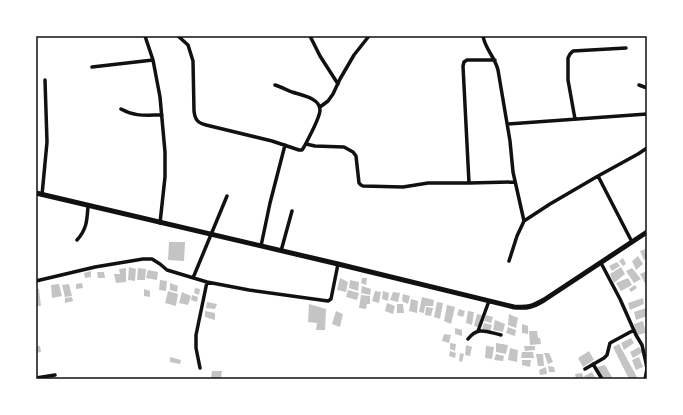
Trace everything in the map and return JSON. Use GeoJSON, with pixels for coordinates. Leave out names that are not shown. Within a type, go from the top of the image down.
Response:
{"type":"FeatureCollection","features":[{"type":"Feature","properties":{"kind":"main road"},"geometry":{"type":"LineString","coordinates":[[36,193],[514,307],[526,308],[544,300],[647,232]]}},
{"type":"Feature","properties":{"kind":"street"},"geometry":{"type":"LineString","coordinates":[[145,36],[153,60],[160,97],[165,152],[165,177],[160,223]]}},
{"type":"Feature","properties":{"kind":"street"},"geometry":{"type":"LineString","coordinates":[[178,36],[188,45],[193,61],[194,111],[196,120],[201,124],[302,150],[318,118],[320,107],[318,103],[310,98],[275,85]]}},
{"type":"Feature","properties":{"kind":"street"},"geometry":{"type":"LineString","coordinates":[[310,36],[320,56],[338,84]]}},
{"type":"Feature","properties":{"kind":"street"},"geometry":{"type":"LineString","coordinates":[[320,107],[333,94],[354,55],[369,36]]}},
{"type":"Feature","properties":{"kind":"street"},"geometry":{"type":"LineString","coordinates":[[483,36],[485,46],[495,60],[498,70],[513,172],[524,221]]}},
{"type":"Feature","properties":{"kind":"street"},"geometry":{"type":"LineString","coordinates":[[575,119],[568,80],[568,58],[570,54],[573,51],[626,48]]}},
{"type":"Feature","properties":{"kind":"street"},"geometry":{"type":"LineString","coordinates":[[92,67],[153,60]]}},
{"type":"Feature","properties":{"kind":"street"},"geometry":{"type":"LineString","coordinates":[[469,183],[463,66],[464,62],[467,60],[495,60]]}},
{"type":"Feature","properties":{"kind":"street"},"geometry":{"type":"LineString","coordinates":[[42,195],[47,142],[45,80]]}},
{"type":"Feature","properties":{"kind":"street"},"geometry":{"type":"LineString","coordinates":[[639,85],[647,88]]}},
{"type":"Feature","properties":{"kind":"street"},"geometry":{"type":"LineString","coordinates":[[120,109],[135,115],[162,115]]}},
{"type":"Feature","properties":{"kind":"street"},"geometry":{"type":"LineString","coordinates":[[507,124],[647,114]]}},
{"type":"Feature","properties":{"kind":"street"},"geometry":{"type":"LineString","coordinates":[[306,144],[344,147],[353,152],[356,156],[359,183],[363,186],[403,187],[428,183],[515,182]]}},
{"type":"Feature","properties":{"kind":"street"},"geometry":{"type":"LineString","coordinates":[[261,246],[285,145]]}},
{"type":"Feature","properties":{"kind":"street"},"geometry":{"type":"LineString","coordinates":[[509,260],[524,221],[550,204],[647,148]]}},
{"type":"Feature","properties":{"kind":"street"},"geometry":{"type":"LineString","coordinates":[[598,176],[632,242]]}},
{"type":"Feature","properties":{"kind":"street"},"geometry":{"type":"LineString","coordinates":[[193,278],[227,196]]}},
{"type":"Feature","properties":{"kind":"street"},"geometry":{"type":"LineString","coordinates":[[78,240],[88,219],[88,206]]}},
{"type":"Feature","properties":{"kind":"street"},"geometry":{"type":"LineString","coordinates":[[282,251],[292,211]]}},
{"type":"Feature","properties":{"kind":"street"},"geometry":{"type":"LineString","coordinates":[[36,281],[95,267],[143,259],[152,259],[167,270],[207,282],[249,290],[328,301],[332,299],[338,264]]}},
{"type":"Feature","properties":{"kind":"street"},"geometry":{"type":"LineString","coordinates":[[601,263],[642,345],[647,369],[645,379]]}},
{"type":"Feature","properties":{"kind":"street"},"geometry":{"type":"LineString","coordinates":[[200,368],[196,348],[196,335],[207,282]]}},
{"type":"Feature","properties":{"kind":"street"},"geometry":{"type":"LineString","coordinates":[[478,331],[489,301]]}},
{"type":"Feature","properties":{"kind":"street"},"geometry":{"type":"LineString","coordinates":[[585,369],[607,355],[610,343],[634,330]]}},
{"type":"Feature","properties":{"kind":"street"},"geometry":{"type":"LineString","coordinates":[[468,339],[472,334],[478,331],[501,335]]}},
{"type":"Feature","properties":{"kind":"street"},"geometry":{"type":"LineString","coordinates":[[594,364],[602,379]]}},
{"type":"Feature","properties":{"kind":"street"},"geometry":{"type":"LineString","coordinates":[[36,378],[55,375]]}},
{"type":"Feature","properties":{"kind":"building"},"geometry":{"type":"Polygon","coordinates":[[[169,242],[185,242],[184,261],[168,260],[169,242]]]}},
{"type":"Feature","properties":{"kind":"building"},"geometry":{"type":"Polygon","coordinates":[[[646,249],[647,258],[644,260],[640,251],[646,249]]]}},
{"type":"Feature","properties":{"kind":"building"},"geometry":{"type":"Polygon","coordinates":[[[638,256],[643,264],[636,270],[632,261],[638,256]]]}},
{"type":"Feature","properties":{"kind":"building"},"geometry":{"type":"Polygon","coordinates":[[[623,258],[626,264],[623,266],[619,261],[623,258]]]}},
{"type":"Feature","properties":{"kind":"building"},"geometry":{"type":"Polygon","coordinates":[[[617,262],[620,266],[612,271],[609,266],[617,262]]]}},
{"type":"Feature","properties":{"kind":"building"},"geometry":{"type":"Polygon","coordinates":[[[129,267],[136,269],[135,281],[128,280],[129,267]]]}},
{"type":"Feature","properties":{"kind":"building"},"geometry":{"type":"Polygon","coordinates":[[[621,267],[625,274],[614,283],[610,274],[621,267]]]}},
{"type":"Feature","properties":{"kind":"building"},"geometry":{"type":"Polygon","coordinates":[[[126,268],[126,282],[116,283],[114,274],[120,274],[119,269],[126,268]]]}},
{"type":"Feature","properties":{"kind":"building"},"geometry":{"type":"Polygon","coordinates":[[[138,268],[146,269],[145,280],[137,280],[138,268]]]}},
{"type":"Feature","properties":{"kind":"building"},"geometry":{"type":"Polygon","coordinates":[[[632,268],[641,279],[634,283],[626,271],[632,268]]]}},
{"type":"Feature","properties":{"kind":"building"},"geometry":{"type":"Polygon","coordinates":[[[148,270],[158,272],[157,280],[146,278],[148,270]]]}},
{"type":"Feature","properties":{"kind":"building"},"geometry":{"type":"Polygon","coordinates":[[[91,271],[91,277],[85,278],[84,273],[91,271]]]}},
{"type":"Feature","properties":{"kind":"building"},"geometry":{"type":"Polygon","coordinates":[[[647,271],[647,287],[640,274],[647,271]]]}},
{"type":"Feature","properties":{"kind":"building"},"geometry":{"type":"Polygon","coordinates":[[[97,272],[104,272],[105,278],[98,278],[97,272]]]}},
{"type":"Feature","properties":{"kind":"building"},"geometry":{"type":"Polygon","coordinates":[[[340,278],[348,282],[346,292],[337,290],[340,278]]]}},
{"type":"Feature","properties":{"kind":"building"},"geometry":{"type":"Polygon","coordinates":[[[362,278],[367,278],[366,285],[361,283],[362,278]]]}},
{"type":"Feature","properties":{"kind":"building"},"geometry":{"type":"Polygon","coordinates":[[[628,278],[632,285],[621,291],[616,283],[628,278]]]}},
{"type":"Feature","properties":{"kind":"building"},"geometry":{"type":"Polygon","coordinates":[[[160,280],[167,281],[166,291],[159,290],[160,280]]]}},
{"type":"Feature","properties":{"kind":"building"},"geometry":{"type":"Polygon","coordinates":[[[350,280],[359,282],[358,291],[349,288],[350,280]]]}},
{"type":"Feature","properties":{"kind":"building"},"geometry":{"type":"Polygon","coordinates":[[[82,283],[83,288],[76,289],[76,284],[82,283]]]}},
{"type":"Feature","properties":{"kind":"building"},"geometry":{"type":"Polygon","coordinates":[[[170,283],[178,286],[177,292],[170,290],[170,283]]]}},
{"type":"Feature","properties":{"kind":"building"},"geometry":{"type":"Polygon","coordinates":[[[59,284],[62,296],[52,298],[51,285],[59,284]]]}},
{"type":"Feature","properties":{"kind":"building"},"geometry":{"type":"Polygon","coordinates":[[[69,284],[72,296],[65,297],[62,285],[69,284]]]}},
{"type":"Feature","properties":{"kind":"building"},"geometry":{"type":"Polygon","coordinates":[[[635,285],[637,288],[631,292],[629,289],[635,285]]]}},
{"type":"Feature","properties":{"kind":"building"},"geometry":{"type":"Polygon","coordinates":[[[362,286],[371,289],[370,295],[361,293],[362,286]]]}},
{"type":"Feature","properties":{"kind":"building"},"geometry":{"type":"Polygon","coordinates":[[[195,288],[200,289],[199,295],[194,293],[195,288]]]}},
{"type":"Feature","properties":{"kind":"building"},"geometry":{"type":"Polygon","coordinates":[[[36,289],[39,289],[41,306],[36,306],[36,289]]]}},
{"type":"Feature","properties":{"kind":"building"},"geometry":{"type":"Polygon","coordinates":[[[144,289],[150,291],[150,297],[144,296],[144,289]]]}},
{"type":"Feature","properties":{"kind":"building"},"geometry":{"type":"Polygon","coordinates":[[[348,290],[359,293],[357,300],[346,297],[348,290]]]}},
{"type":"Feature","properties":{"kind":"building"},"geometry":{"type":"Polygon","coordinates":[[[168,291],[178,294],[176,306],[165,303],[168,291]]]}},
{"type":"Feature","properties":{"kind":"building"},"geometry":{"type":"Polygon","coordinates":[[[375,291],[381,292],[379,303],[372,301],[375,291]]]}},
{"type":"Feature","properties":{"kind":"building"},"geometry":{"type":"Polygon","coordinates":[[[383,291],[389,293],[388,301],[382,299],[383,291]]]}},
{"type":"Feature","properties":{"kind":"building"},"geometry":{"type":"Polygon","coordinates":[[[182,292],[191,296],[188,305],[179,303],[182,292]]]}},
{"type":"Feature","properties":{"kind":"building"},"geometry":{"type":"Polygon","coordinates":[[[393,292],[400,293],[398,302],[390,300],[393,292]]]}},
{"type":"Feature","properties":{"kind":"building"},"geometry":{"type":"Polygon","coordinates":[[[403,294],[410,296],[408,304],[402,301],[403,294]]]}},
{"type":"Feature","properties":{"kind":"building"},"geometry":{"type":"Polygon","coordinates":[[[192,295],[198,297],[197,302],[191,300],[192,295]]]}},
{"type":"Feature","properties":{"kind":"building"},"geometry":{"type":"Polygon","coordinates":[[[361,295],[370,296],[370,304],[367,304],[366,309],[359,308],[361,295]]]}},
{"type":"Feature","properties":{"kind":"building"},"geometry":{"type":"Polygon","coordinates":[[[72,297],[73,301],[65,303],[65,298],[72,297]]]}},
{"type":"Feature","properties":{"kind":"building"},"geometry":{"type":"Polygon","coordinates":[[[422,297],[434,300],[433,306],[425,306],[424,313],[419,312],[422,297]]]}},
{"type":"Feature","properties":{"kind":"building"},"geometry":{"type":"Polygon","coordinates":[[[643,298],[644,304],[630,310],[628,303],[643,298]]]}},
{"type":"Feature","properties":{"kind":"building"},"geometry":{"type":"Polygon","coordinates":[[[411,299],[418,301],[417,313],[409,311],[411,299]]]}},
{"type":"Feature","properties":{"kind":"building"},"geometry":{"type":"Polygon","coordinates":[[[207,302],[217,304],[215,309],[206,308],[207,302]]]}},
{"type":"Feature","properties":{"kind":"building"},"geometry":{"type":"Polygon","coordinates":[[[437,302],[443,303],[440,319],[434,317],[437,302]]]}},
{"type":"Feature","properties":{"kind":"building"},"geometry":{"type":"Polygon","coordinates":[[[387,303],[395,306],[393,314],[385,311],[387,303]]]}},
{"type":"Feature","properties":{"kind":"building"},"geometry":{"type":"Polygon","coordinates":[[[309,304],[326,309],[325,330],[316,330],[317,323],[308,322],[309,304]]]}},
{"type":"Feature","properties":{"kind":"building"},"geometry":{"type":"Polygon","coordinates":[[[397,304],[403,304],[404,313],[397,313],[397,304]]]}},
{"type":"Feature","properties":{"kind":"building"},"geometry":{"type":"Polygon","coordinates":[[[447,305],[455,307],[451,324],[444,321],[447,305]]]}},
{"type":"Feature","properties":{"kind":"building"},"geometry":{"type":"Polygon","coordinates":[[[426,307],[433,308],[431,316],[425,315],[426,307]]]}},
{"type":"Feature","properties":{"kind":"building"},"geometry":{"type":"Polygon","coordinates":[[[646,308],[647,316],[636,320],[634,312],[646,308]]]}},
{"type":"Feature","properties":{"kind":"building"},"geometry":{"type":"Polygon","coordinates":[[[459,309],[465,311],[463,317],[457,315],[459,309]]]}},
{"type":"Feature","properties":{"kind":"building"},"geometry":{"type":"Polygon","coordinates":[[[205,311],[215,313],[215,320],[205,317],[205,311]]]}},
{"type":"Feature","properties":{"kind":"building"},"geometry":{"type":"Polygon","coordinates":[[[336,311],[343,314],[340,327],[332,324],[336,311]]]}},
{"type":"Feature","properties":{"kind":"building"},"geometry":{"type":"Polygon","coordinates":[[[468,311],[474,312],[472,325],[466,323],[468,311]]]}},
{"type":"Feature","properties":{"kind":"building"},"geometry":{"type":"Polygon","coordinates":[[[477,314],[482,315],[478,327],[474,326],[477,314]]]}},
{"type":"Feature","properties":{"kind":"building"},"geometry":{"type":"Polygon","coordinates":[[[509,314],[518,318],[516,328],[508,325],[509,314]]]}},
{"type":"Feature","properties":{"kind":"building"},"geometry":{"type":"Polygon","coordinates":[[[486,315],[493,317],[491,323],[484,321],[486,315]]]}},
{"type":"Feature","properties":{"kind":"building"},"geometry":{"type":"Polygon","coordinates":[[[495,320],[505,324],[503,332],[493,330],[495,320]]]}},
{"type":"Feature","properties":{"kind":"building"},"geometry":{"type":"Polygon","coordinates":[[[643,321],[646,333],[637,335],[634,324],[643,321]]]}},
{"type":"Feature","properties":{"kind":"building"},"geometry":{"type":"Polygon","coordinates":[[[484,323],[492,325],[490,332],[482,329],[484,323]]]}},
{"type":"Feature","properties":{"kind":"building"},"geometry":{"type":"Polygon","coordinates":[[[522,324],[528,326],[528,334],[522,333],[522,324]]]}},
{"type":"Feature","properties":{"kind":"building"},"geometry":{"type":"Polygon","coordinates":[[[508,327],[516,330],[515,336],[506,333],[508,327]]]}},
{"type":"Feature","properties":{"kind":"building"},"geometry":{"type":"Polygon","coordinates":[[[455,328],[462,330],[462,336],[455,334],[455,328]]]}},
{"type":"Feature","properties":{"kind":"building"},"geometry":{"type":"Polygon","coordinates":[[[529,331],[537,331],[541,344],[530,345],[529,331]]]}},
{"type":"Feature","properties":{"kind":"building"},"geometry":{"type":"Polygon","coordinates":[[[444,334],[451,335],[449,343],[442,341],[444,334]]]}},
{"type":"Feature","properties":{"kind":"building"},"geometry":{"type":"Polygon","coordinates":[[[631,338],[634,343],[624,350],[621,343],[631,338]]]}},
{"type":"Feature","properties":{"kind":"building"},"geometry":{"type":"Polygon","coordinates":[[[450,343],[456,344],[455,351],[450,349],[450,343]]]}},
{"type":"Feature","properties":{"kind":"building"},"geometry":{"type":"Polygon","coordinates":[[[496,343],[508,345],[506,354],[496,352],[496,343]]]}},
{"type":"Feature","properties":{"kind":"building"},"geometry":{"type":"Polygon","coordinates":[[[619,344],[638,379],[629,379],[613,347],[619,344]]]}},
{"type":"Feature","properties":{"kind":"building"},"geometry":{"type":"Polygon","coordinates":[[[466,345],[472,347],[470,356],[465,355],[466,345]]]}},
{"type":"Feature","properties":{"kind":"building"},"geometry":{"type":"Polygon","coordinates":[[[36,346],[40,346],[41,352],[36,353],[36,346]]]}},
{"type":"Feature","properties":{"kind":"building"},"geometry":{"type":"Polygon","coordinates":[[[486,346],[494,347],[492,359],[485,358],[486,346]]]}},
{"type":"Feature","properties":{"kind":"building"},"geometry":{"type":"Polygon","coordinates":[[[524,346],[535,346],[535,350],[525,351],[524,346]]]}},
{"type":"Feature","properties":{"kind":"building"},"geometry":{"type":"Polygon","coordinates":[[[639,347],[643,352],[633,358],[630,352],[639,347]]]}},
{"type":"Feature","properties":{"kind":"building"},"geometry":{"type":"Polygon","coordinates":[[[510,348],[518,350],[517,362],[508,360],[510,348]]]}},
{"type":"Feature","properties":{"kind":"building"},"geometry":{"type":"Polygon","coordinates":[[[450,351],[456,353],[455,358],[449,356],[450,351]]]}},
{"type":"Feature","properties":{"kind":"building"},"geometry":{"type":"Polygon","coordinates":[[[589,351],[594,360],[583,367],[578,358],[589,351]]]}},
{"type":"Feature","properties":{"kind":"building"},"geometry":{"type":"Polygon","coordinates":[[[522,352],[533,352],[534,358],[521,358],[522,352]]]}},
{"type":"Feature","properties":{"kind":"building"},"geometry":{"type":"Polygon","coordinates":[[[460,353],[464,354],[462,362],[459,361],[460,353]]]}},
{"type":"Feature","properties":{"kind":"building"},"geometry":{"type":"Polygon","coordinates":[[[544,353],[549,353],[553,362],[548,364],[544,353]]]}},
{"type":"Feature","properties":{"kind":"building"},"geometry":{"type":"Polygon","coordinates":[[[496,354],[504,356],[503,361],[494,360],[496,354]]]}},
{"type":"Feature","properties":{"kind":"building"},"geometry":{"type":"Polygon","coordinates":[[[536,354],[543,354],[544,366],[538,366],[536,354]]]}},
{"type":"Feature","properties":{"kind":"building"},"geometry":{"type":"Polygon","coordinates":[[[170,357],[181,360],[180,364],[170,362],[170,357]]]}},
{"type":"Feature","properties":{"kind":"building"},"geometry":{"type":"Polygon","coordinates":[[[639,357],[643,367],[636,370],[632,360],[639,357]]]}},
{"type":"Feature","properties":{"kind":"building"},"geometry":{"type":"Polygon","coordinates":[[[522,360],[531,360],[530,367],[522,365],[522,360]]]}},
{"type":"Feature","properties":{"kind":"building"},"geometry":{"type":"Polygon","coordinates":[[[605,365],[613,379],[603,379],[597,367],[605,365]]]}},
{"type":"Feature","properties":{"kind":"building"},"geometry":{"type":"Polygon","coordinates":[[[548,366],[554,367],[555,372],[549,372],[548,366]]]}},
{"type":"Feature","properties":{"kind":"building"},"geometry":{"type":"Polygon","coordinates":[[[546,367],[547,374],[540,375],[539,370],[546,367]]]}},
{"type":"Feature","properties":{"kind":"building"},"geometry":{"type":"Polygon","coordinates":[[[212,371],[222,371],[221,379],[211,378],[212,371]]]}},
{"type":"Feature","properties":{"kind":"building"},"geometry":{"type":"Polygon","coordinates":[[[592,372],[596,379],[586,379],[584,376],[592,372]]]}},
{"type":"Feature","properties":{"kind":"building"},"geometry":{"type":"Polygon","coordinates":[[[582,373],[584,379],[576,379],[575,374],[582,373]]]}}]}
